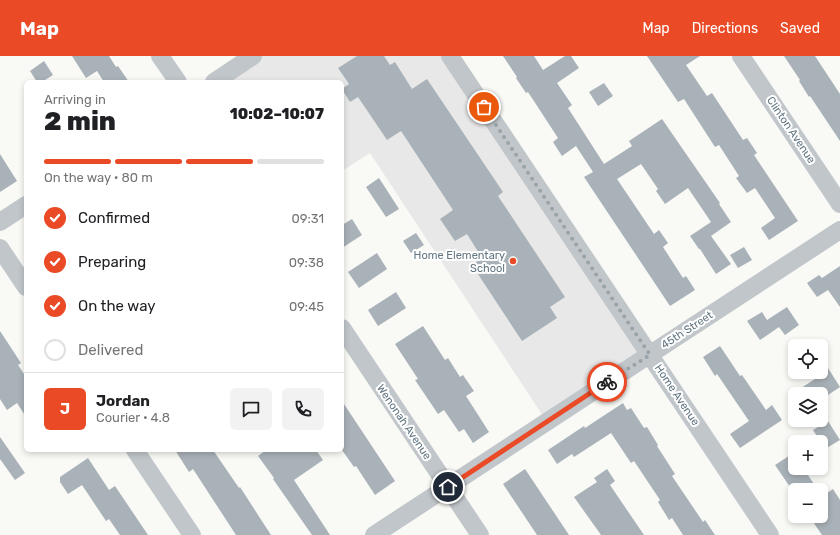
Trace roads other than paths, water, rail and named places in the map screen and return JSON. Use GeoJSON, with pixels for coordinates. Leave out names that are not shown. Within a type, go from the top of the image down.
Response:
{"type":"FeatureCollection","features":[{"type":"Feature","properties":{"kind":"street"},"geometry":{"type":"LineString","coordinates":[[160,56],[177,80]]}},
{"type":"Feature","properties":{"kind":"street"},"geometry":{"type":"LineString","coordinates":[[217,80],[254,56]]}},
{"type":"Feature","properties":{"kind":"street","name":"Home Avenue"},"geometry":{"type":"LineString","coordinates":[[450,56],[770,535]]}},
{"type":"Feature","properties":{"kind":"street","name":"Clinton Avenue"},"geometry":{"type":"LineString","coordinates":[[741,56],[840,204]]}},
{"type":"Feature","properties":{"kind":"street"},"geometry":{"type":"LineString","coordinates":[[0,222],[24,206]]}},
{"type":"Feature","properties":{"kind":"street","name":"45th Street"},"geometry":{"type":"LineString","coordinates":[[374,535],[840,230]]}},
{"type":"Feature","properties":{"kind":"street"},"geometry":{"type":"LineString","coordinates":[[0,248],[24,284]]}},
{"type":"Feature","properties":{"kind":"street","name":"Wenonah Avenue"},"geometry":{"type":"LineString","coordinates":[[344,331],[480,535]]}},
{"type":"Feature","properties":{"kind":"street"},"geometry":{"type":"LineString","coordinates":[[136,452],[192,535]]}},
{"type":"Feature","properties":{"kind":"place","name":"Home Elementary School"},"geometry":{"type":"Point","coordinates":[513,261]}}]}
